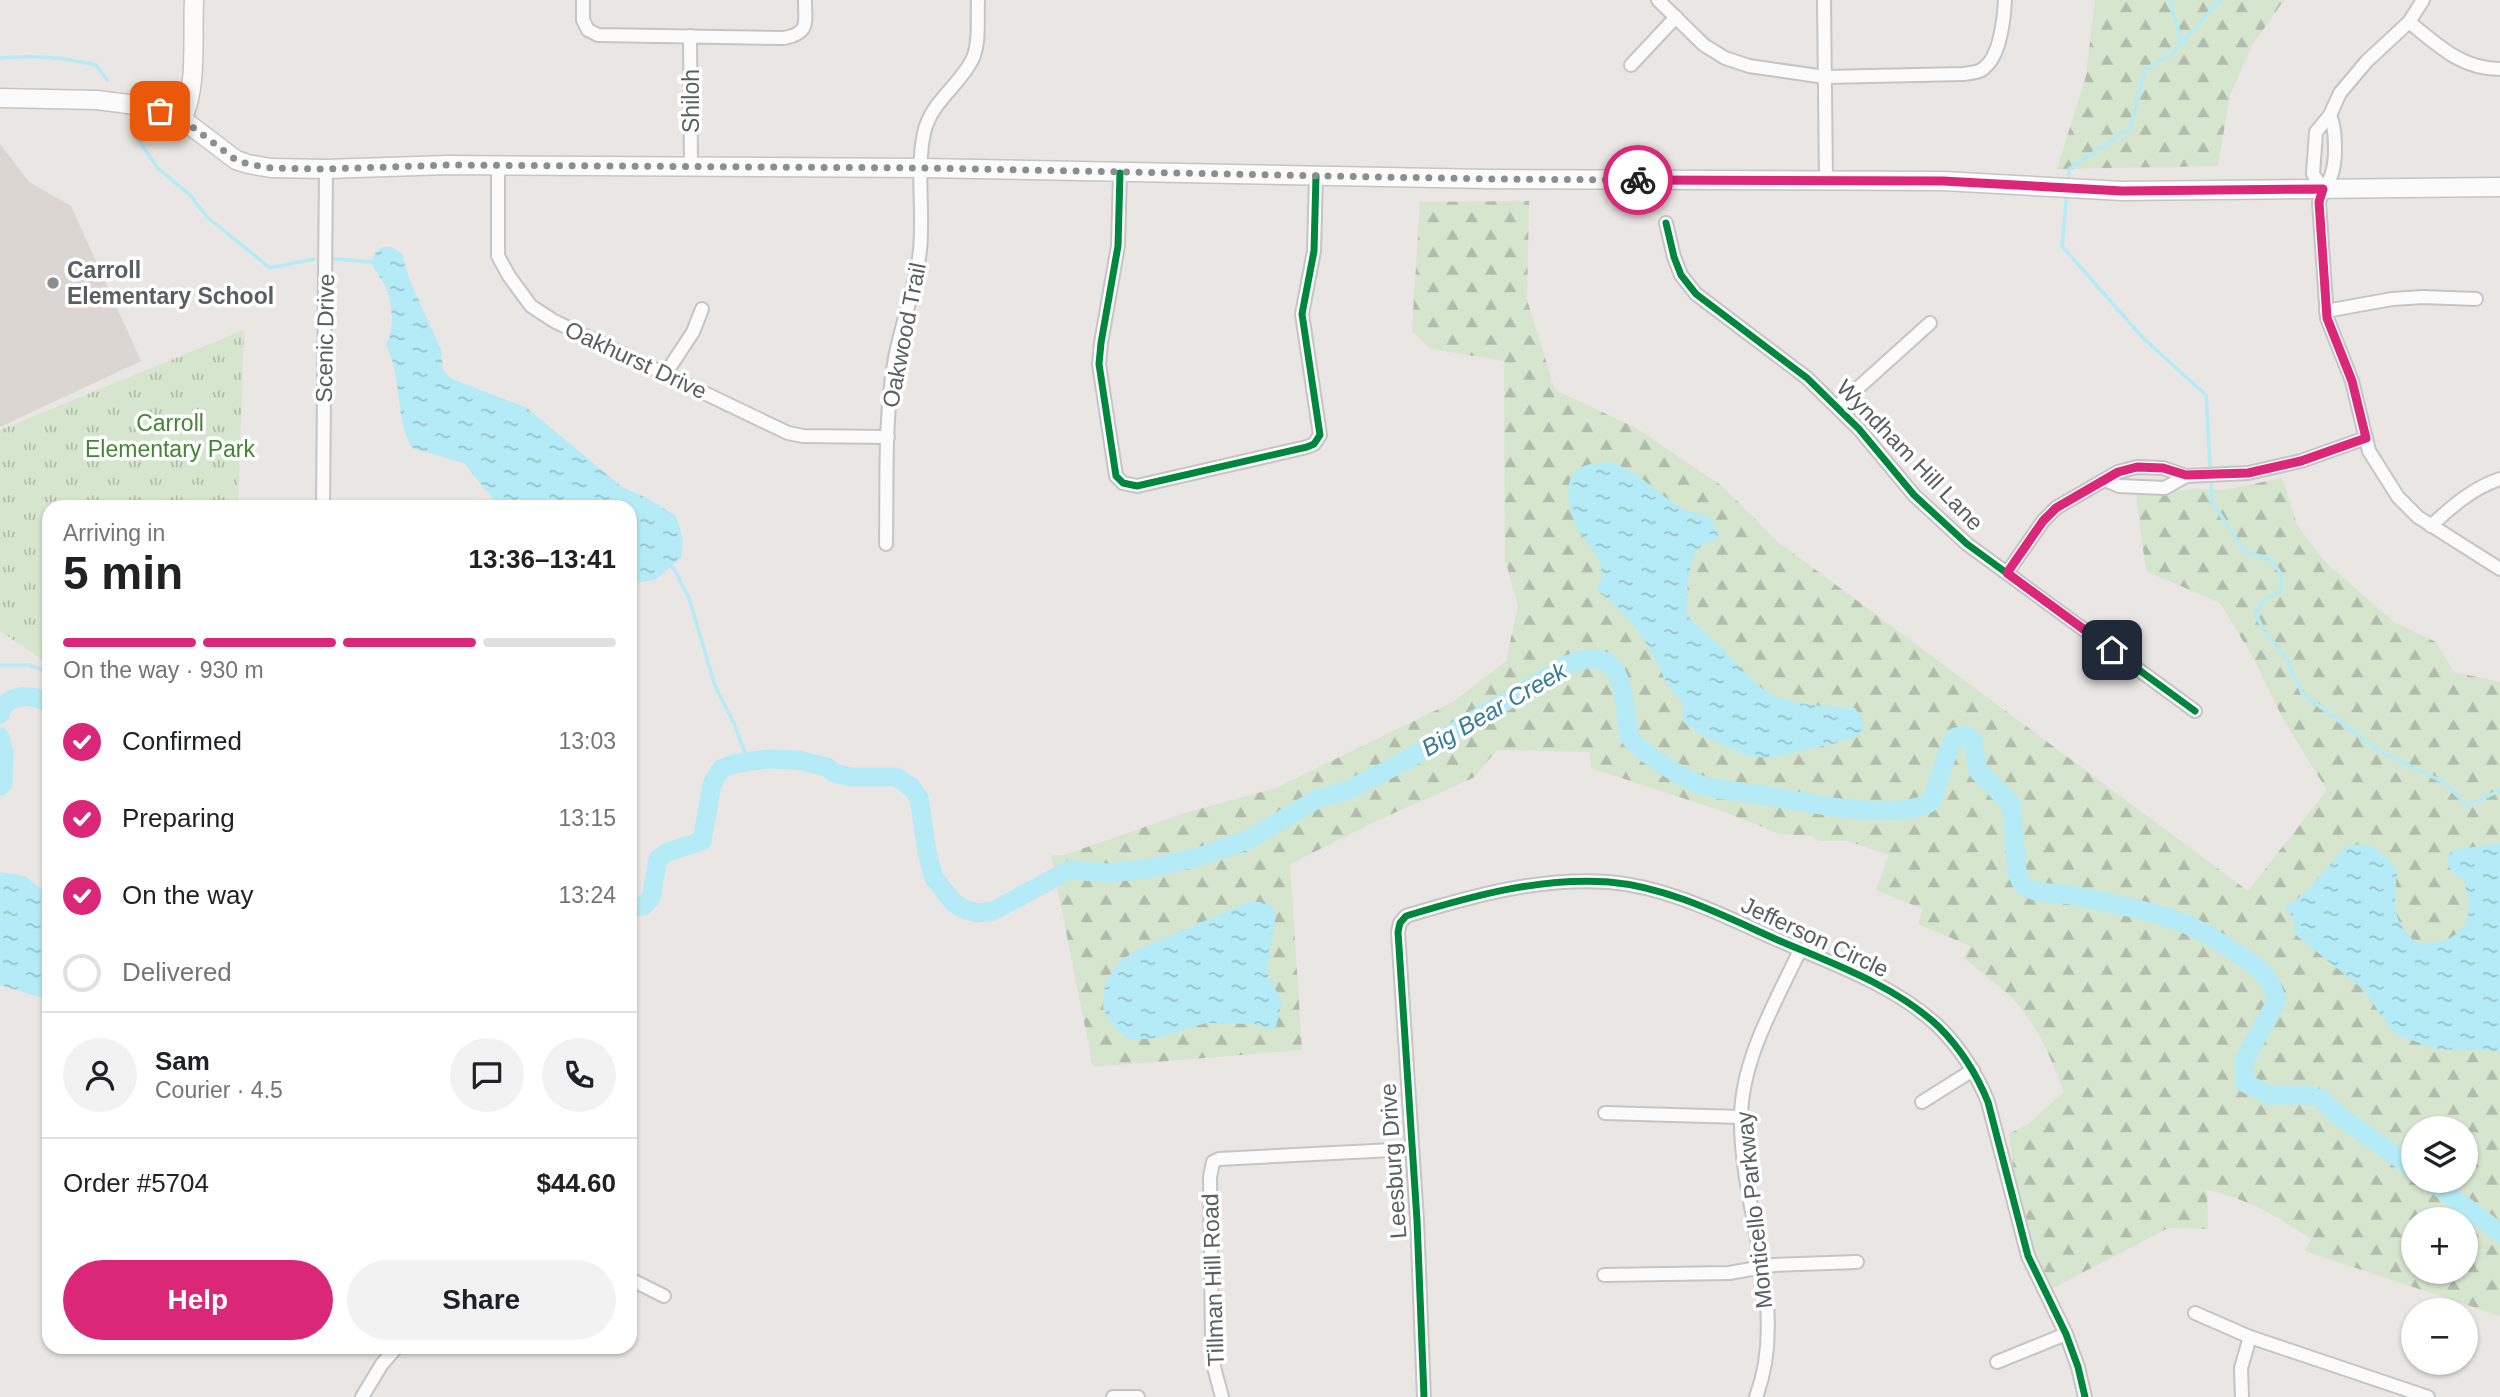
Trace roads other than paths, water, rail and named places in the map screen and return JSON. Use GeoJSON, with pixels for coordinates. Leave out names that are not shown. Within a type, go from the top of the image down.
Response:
{"type":"FeatureCollection","features":[{"type":"Feature","properties":{"kind":"main road"},"geometry":{"type":"LineString","coordinates":[[182,119],[188,107],[190,91],[194,0]]}},
{"type":"Feature","properties":{"kind":"main road"},"geometry":{"type":"LineString","coordinates":[[0,98],[97,100],[136,105],[182,119],[236,160],[271,168],[498,165],[922,168],[1487,179],[1943,181],[2110,190],[2500,187]]}},
{"type":"Feature","properties":{"kind":"street"},"geometry":{"type":"LineString","coordinates":[[583,0],[583,20],[587,30],[598,35],[784,38],[798,35],[805,25],[805,0]]}},
{"type":"Feature","properties":{"kind":"street","name":"Oakwood Trail"},"geometry":{"type":"LineString","coordinates":[[886,544],[889,403],[896,357],[911,301],[920,250],[925,130],[932,110],[975,54],[978,0]]}},
{"type":"Feature","properties":{"kind":"street"},"geometry":{"type":"LineString","coordinates":[[1658,0],[1704,45],[1725,58],[1749,66],[1825,77],[1963,74],[1982,71],[1989,64],[1999,43],[2005,0]]}},
{"type":"Feature","properties":{"kind":"street"},"geometry":{"type":"LineString","coordinates":[[1824,0],[1826,181]]}},
{"type":"Feature","properties":{"kind":"street"},"geometry":{"type":"LineString","coordinates":[[2323,189],[2313,174],[2316,132],[2330,115],[2340,93],[2367,61],[2409,22],[2423,0]]}},
{"type":"Feature","properties":{"kind":"street"},"geometry":{"type":"LineString","coordinates":[[1631,65],[1676,17]]}},
{"type":"Feature","properties":{"kind":"street"},"geometry":{"type":"LineString","coordinates":[[2409,22],[2454,59],[2470,65],[2500,69]]}},
{"type":"Feature","properties":{"kind":"street","name":"Shiloh"},"geometry":{"type":"LineString","coordinates":[[690,36],[691,166]]}},
{"type":"Feature","properties":{"kind":"street"},"geometry":{"type":"LineString","coordinates":[[2330,115],[2336,128],[2331,175],[2319,202],[2326,311],[2352,381],[2366,438],[2375,462],[2398,497],[2418,517],[2500,569]]}},
{"type":"Feature","properties":{"kind":"street","name":"Oakhurst Drive"},"geometry":{"type":"LineString","coordinates":[[498,165],[498,256],[531,306],[554,321],[788,433],[803,436],[888,437]]}},
{"type":"Feature","properties":{"kind":"street","name":"Scenic Drive"},"geometry":{"type":"LineString","coordinates":[[323,500],[326,169]]}},
{"type":"Feature","properties":{"kind":"street"},"geometry":{"type":"LineString","coordinates":[[1121,173],[1118,246],[1101,343],[1100,379],[1116,476],[1124,483],[1137,486],[1307,447],[1318,440],[1320,435],[1302,314],[1314,251],[1316,176]]}},
{"type":"Feature","properties":{"kind":"street","name":"Wyndham Hill Lane"},"geometry":{"type":"LineString","coordinates":[[1666,223],[1681,275],[1696,294],[1808,378],[1839,407],[1914,495],[1939,520],[1967,544],[2195,711]]}},
{"type":"Feature","properties":{"kind":"street"},"geometry":{"type":"LineString","coordinates":[[2326,311],[2392,299],[2476,299]]}},
{"type":"Feature","properties":{"kind":"street"},"geometry":{"type":"LineString","coordinates":[[666,373],[693,332],[702,309]]}},
{"type":"Feature","properties":{"kind":"street"},"geometry":{"type":"LineString","coordinates":[[1839,407],[1930,323]]}},
{"type":"Feature","properties":{"kind":"street"},"geometry":{"type":"LineString","coordinates":[[2007,573],[2043,521],[2056,508],[2118,472],[2137,467],[2163,468],[2186,475],[2226,475],[2259,471],[2301,461],[2366,438]]}},
{"type":"Feature","properties":{"kind":"street"},"geometry":{"type":"LineString","coordinates":[[2105,480],[2119,486],[2165,488],[2186,475]]}},
{"type":"Feature","properties":{"kind":"street"},"geometry":{"type":"LineString","coordinates":[[2431,526],[2451,507],[2500,478]]}},
{"type":"Feature","properties":{"kind":"street","name":"Jefferson Circle"},"geometry":{"type":"LineString","coordinates":[[1400,923],[1406,916],[1517,886],[1608,882],[1646,888],[1708,909],[1854,973],[1919,1011],[1940,1028],[1973,1070],[1989,1102],[2028,1256],[2066,1334],[2085,1397]]}},
{"type":"Feature","properties":{"kind":"street","name":"Leesburg Drive"},"geometry":{"type":"LineString","coordinates":[[1400,923],[1398,932],[1424,1397]]}},
{"type":"Feature","properties":{"kind":"street","name":"Monticello Parkway"},"geometry":{"type":"LineString","coordinates":[[1756,1397],[1767,1363],[1762,1267],[1749,1206],[1741,1117],[1742,1093],[1758,1042],[1800,950]]}},
{"type":"Feature","properties":{"kind":"street"},"geometry":{"type":"LineString","coordinates":[[1922,1102],[1973,1070]]}},
{"type":"Feature","properties":{"kind":"street"},"geometry":{"type":"LineString","coordinates":[[1605,1113],[1741,1117]]}},
{"type":"Feature","properties":{"kind":"street","name":"Tillman Hill Road"},"geometry":{"type":"LineString","coordinates":[[1222,1397],[1214,1367],[1212,1338],[1210,1177],[1213,1162],[1219,1159],[1412,1149]]}},
{"type":"Feature","properties":{"kind":"street"},"geometry":{"type":"LineString","coordinates":[[1604,1275],[1728,1273],[1762,1267],[1857,1262]]}},
{"type":"Feature","properties":{"kind":"street"},"geometry":{"type":"LineString","coordinates":[[637,1282],[664,1296]]}},
{"type":"Feature","properties":{"kind":"street"},"geometry":{"type":"LineString","coordinates":[[2195,1313],[2250,1337],[2419,1396]]}},
{"type":"Feature","properties":{"kind":"street"},"geometry":{"type":"LineString","coordinates":[[1997,1362],[2066,1334]]}},
{"type":"Feature","properties":{"kind":"street"},"geometry":{"type":"LineString","coordinates":[[2242,1397],[2241,1368],[2250,1337]]}},
{"type":"Feature","properties":{"kind":"street"},"geometry":{"type":"LineString","coordinates":[[362,1397],[391,1354]]}},
{"type":"Feature","properties":{"kind":"street"},"geometry":{"type":"LineString","coordinates":[[1113,1397],[1138,1397]]}},
{"type":"Feature","properties":{"kind":"water"},"geometry":{"type":"Polygon","coordinates":[[[382,247],[392,247],[402,254],[410,281],[441,350],[443,370],[450,378],[527,408],[622,487],[647,498],[676,516],[683,539],[681,558],[655,580],[637,583],[637,500],[494,500],[464,463],[412,448],[406,436],[395,371],[386,345],[392,318],[387,290],[372,263],[382,247]]]}},
{"type":"Feature","properties":{"kind":"water"},"geometry":{"type":"Polygon","coordinates":[[[1608,462],[1638,476],[1683,509],[1706,516],[1714,525],[1719,538],[1698,549],[1692,562],[1688,580],[1687,615],[1763,689],[1798,703],[1855,708],[1864,722],[1862,734],[1833,744],[1769,758],[1749,756],[1705,737],[1683,722],[1682,702],[1666,682],[1643,638],[1618,608],[1596,590],[1602,576],[1600,563],[1573,517],[1568,491],[1572,475],[1584,466],[1608,462]]]}},
{"type":"Feature","properties":{"kind":"water"},"geometry":{"type":"Polygon","coordinates":[[[2500,843],[2500,1051],[2436,1049],[2393,1033],[2364,990],[2296,935],[2293,918],[2285,908],[2308,890],[2347,845],[2365,845],[2376,849],[2397,870],[2395,908],[2406,932],[2414,941],[2439,942],[2461,930],[2469,910],[2464,881],[2449,867],[2449,855],[2453,850],[2500,843]]]}},
{"type":"Feature","properties":{"kind":"water"},"geometry":{"type":"Polygon","coordinates":[[[0,872],[25,876],[42,889],[42,998],[0,985],[0,872]]]}},
{"type":"Feature","properties":{"kind":"water"},"geometry":{"type":"Polygon","coordinates":[[[1249,902],[1273,906],[1276,914],[1267,973],[1282,1002],[1276,1027],[1269,1029],[1253,1024],[1206,1023],[1157,1038],[1132,1040],[1123,1036],[1103,1008],[1105,982],[1121,960],[1141,948],[1249,902]]]}},
{"type":"Feature","properties":{"kind":"waterway"},"geometry":{"type":"LineString","coordinates":[[2170,0],[2181,42]]}},
{"type":"Feature","properties":{"kind":"waterway"},"geometry":{"type":"LineString","coordinates":[[2068,181],[2069,169],[2130,128],[2145,69],[2171,55],[2220,0]]}},
{"type":"Feature","properties":{"kind":"waterway"},"geometry":{"type":"LineString","coordinates":[[0,58],[60,58],[83,62],[96,65],[107,80]]}},
{"type":"Feature","properties":{"kind":"waterway"},"geometry":{"type":"LineString","coordinates":[[132,119],[141,144],[158,168],[191,196],[206,216],[270,268],[314,259]]}},
{"type":"Feature","properties":{"kind":"waterway"},"geometry":{"type":"LineString","coordinates":[[2067,192],[2062,246],[2143,338],[2206,395],[2212,502],[2245,552],[2271,559],[2281,574],[2281,591],[2266,598],[2255,612],[2263,629],[2287,660],[2302,693],[2379,751],[2443,782],[2468,806],[2500,790]]}},
{"type":"Feature","properties":{"kind":"waterway"},"geometry":{"type":"LineString","coordinates":[[334,259],[374,262]]}},
{"type":"Feature","properties":{"kind":"waterway"},"geometry":{"type":"LineString","coordinates":[[669,565],[674,569],[689,598],[715,686],[734,723],[748,762]]}},
{"type":"Feature","properties":{"kind":"waterway","name":"Big Bear Creek"},"geometry":{"type":"LineString","coordinates":[[637,906],[643,906],[651,898],[658,859],[668,852],[702,841],[712,784],[721,769],[733,764],[767,759],[798,760],[852,777],[896,777],[911,787],[919,798],[934,878],[954,903],[977,913],[993,911],[1069,870],[1108,873],[1147,869],[1205,855],[1250,839],[1317,799],[1348,790],[1403,762],[1567,665],[1587,659],[1601,660],[1611,666],[1618,676],[1629,736],[1634,742],[1675,772],[1711,788],[1848,809],[1914,808],[1931,802],[1955,737],[1965,735],[1973,740],[1978,771],[2011,804],[2017,870],[2024,885],[2037,891],[2070,895],[2157,914],[2206,934],[2252,963],[2268,979],[2276,1002],[2244,1061],[2245,1083],[2269,1095],[2308,1095],[2321,1099],[2338,1115],[2401,1160]]}},
{"type":"Feature","properties":{"kind":"waterway"},"geometry":{"type":"LineString","coordinates":[[0,665],[29,665],[42,670]]}},
{"type":"Feature","properties":{"kind":"waterway","name":"Big Bear Creek"},"geometry":{"type":"LineString","coordinates":[[0,714],[3,707],[14,698],[28,697],[42,701]]}},
{"type":"Feature","properties":{"kind":"waterway","name":"Big Bear Creek"},"geometry":{"type":"LineString","coordinates":[[0,737],[4,753],[3,784],[0,786]]}},
{"type":"Feature","properties":{"kind":"waterway","name":"Big Bear Creek"},"geometry":{"type":"LineString","coordinates":[[2447,1193],[2500,1233]]}},
{"type":"Feature","properties":{"kind":"place","name":"Carroll Elementary School"},"geometry":{"type":"Point","coordinates":[53,283]}},
{"type":"Feature","properties":{"kind":"park label","name":"Carroll Elementary Park"},"geometry":{"type":"Point","coordinates":[170,436]}}]}
